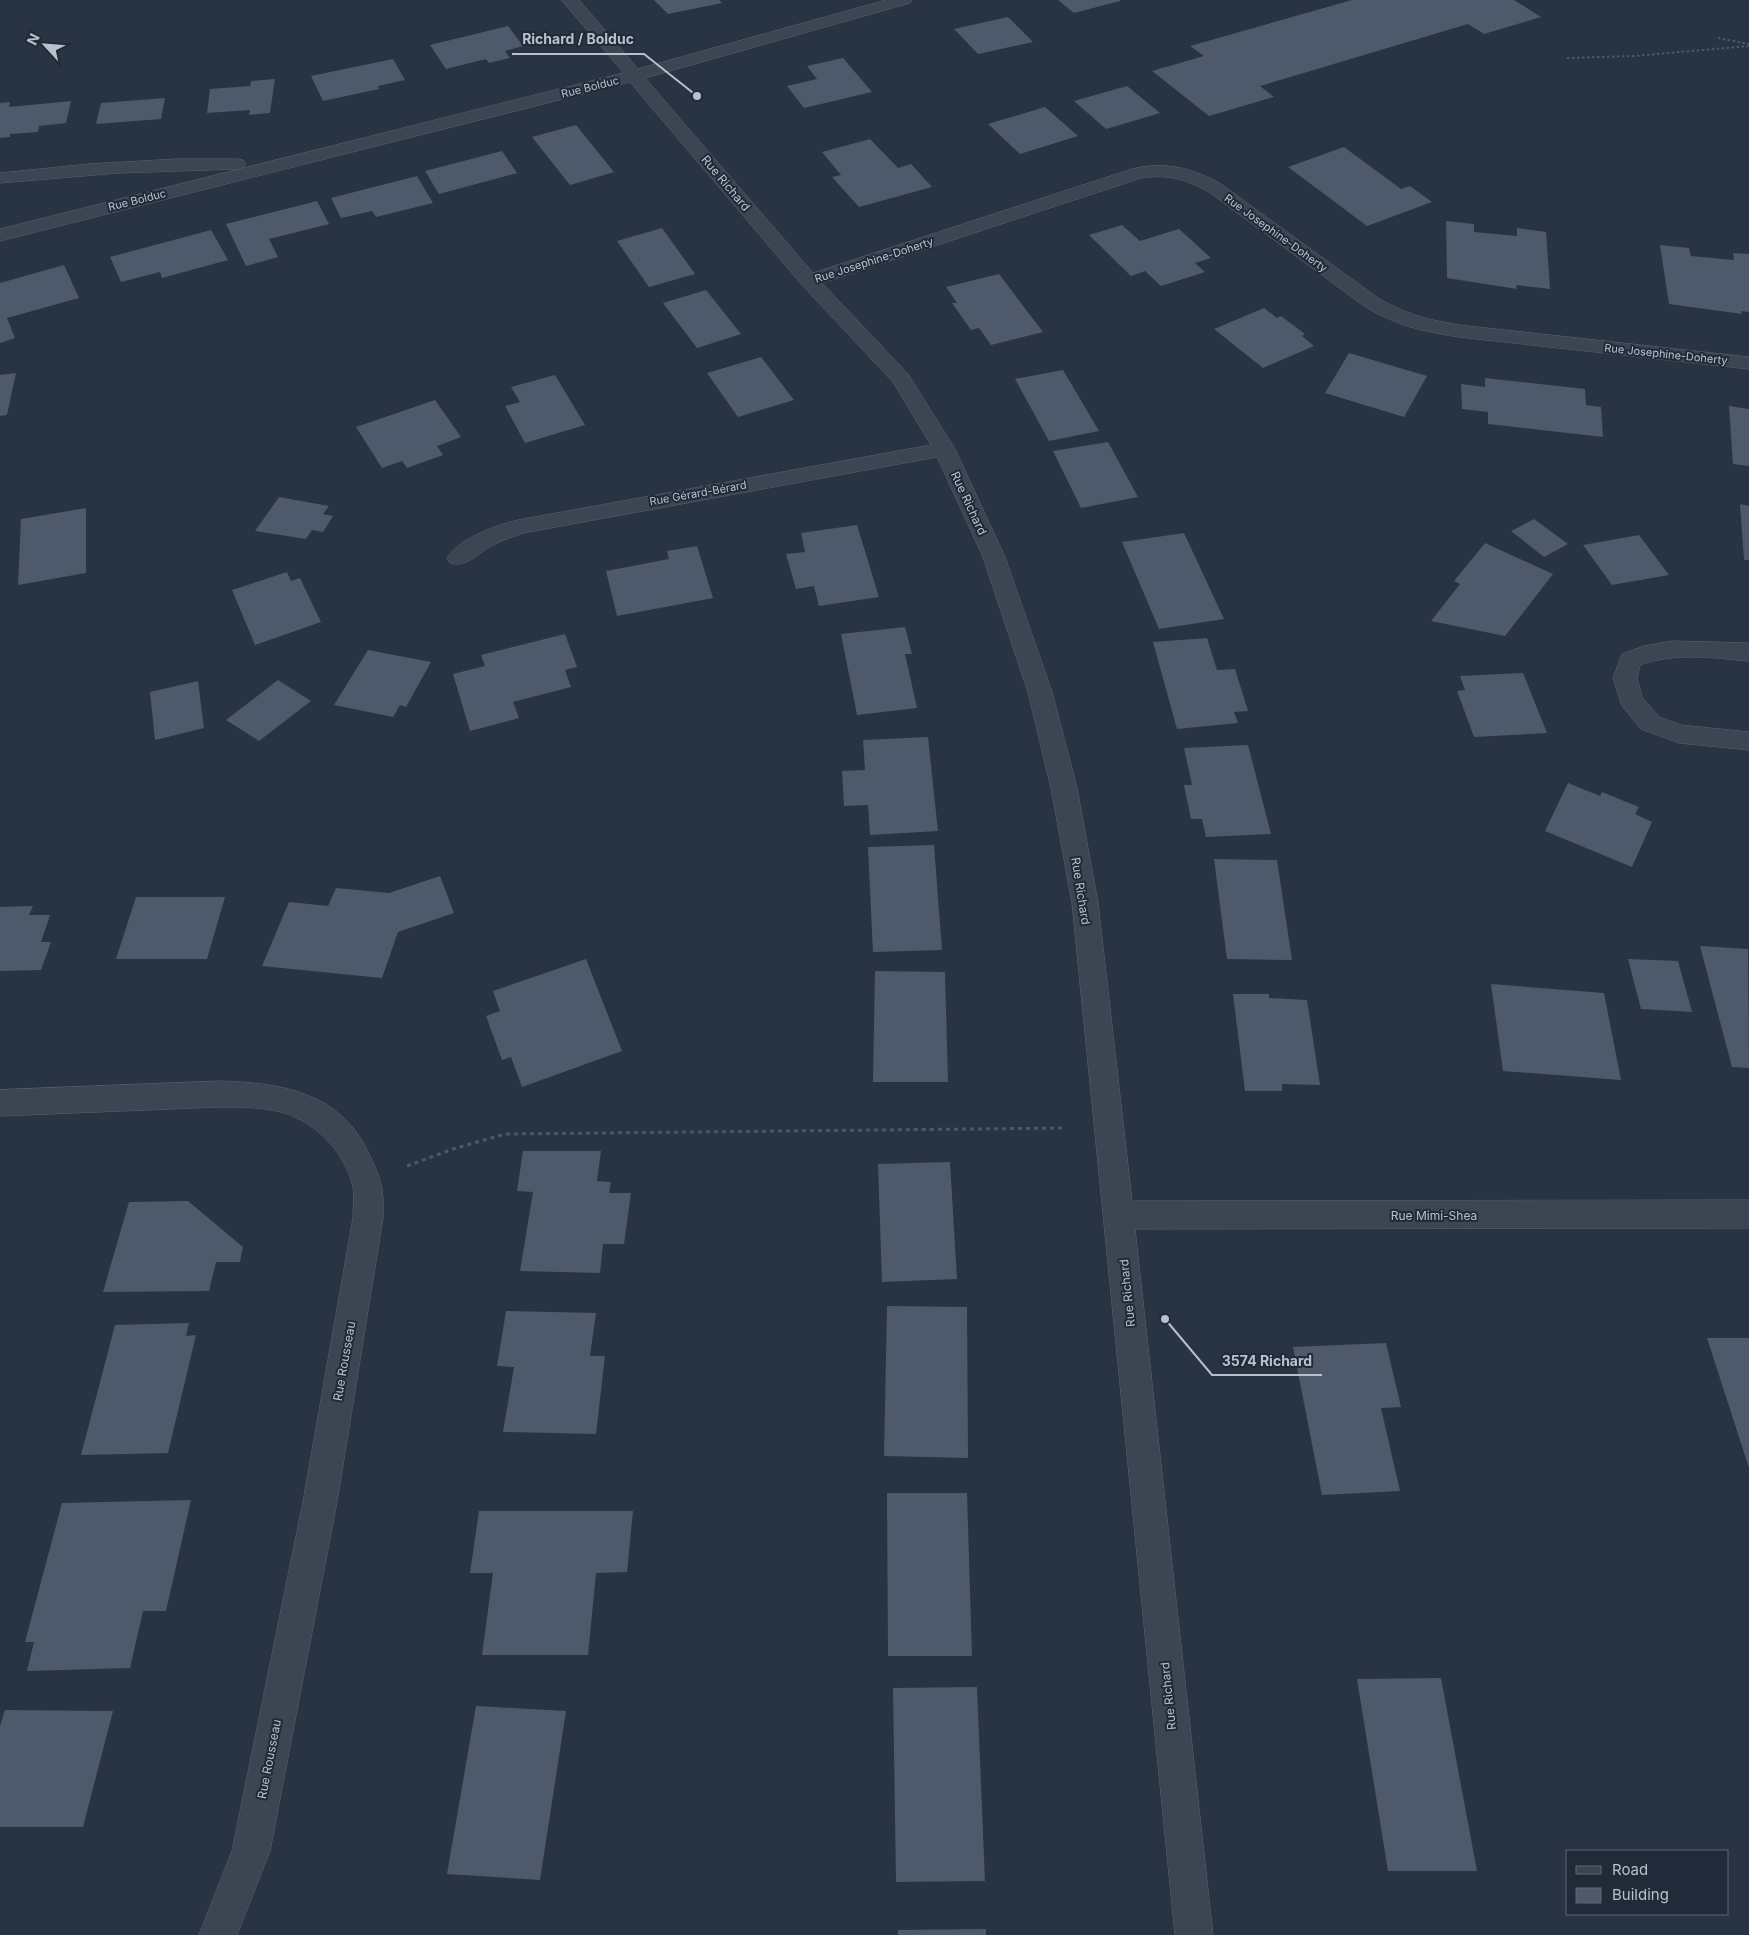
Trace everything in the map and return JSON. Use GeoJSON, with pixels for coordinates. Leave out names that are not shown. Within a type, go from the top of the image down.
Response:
{"type":"FeatureCollection","features":[{"type":"Feature","properties":{"kind":"street","name":"Rue Richard"},"geometry":{"type":"LineString","coordinates":[[570,0],[636,75],[809,282],[901,378],[944,449],[994,557],[1040,692],[1064,788],[1085,903],[1194,1935]]}},
{"type":"Feature","properties":{"kind":"street","name":"Rue Bolduc"},"geometry":{"type":"LineString","coordinates":[[0,235],[636,75],[904,0]]}},
{"type":"Feature","properties":{"kind":"street","name":"Rue Bolduc"},"geometry":{"type":"LineString","coordinates":[[0,178],[107,167],[174,163],[274,165]]}},
{"type":"Feature","properties":{"kind":"street","name":"Rue Josephine-Doherty"},"geometry":{"type":"LineString","coordinates":[[809,282],[1138,172],[1160,169],[1199,178],[1215,188],[1371,302],[1395,316],[1423,325],[1468,333],[1749,363]]}},
{"type":"Feature","properties":{"kind":"street","name":"Rue Gérard-Bérard"},"geometry":{"type":"LineString","coordinates":[[458,558],[486,539],[518,527],[944,449]]}},
{"type":"Feature","properties":{"kind":"street"},"geometry":{"type":"LineString","coordinates":[[1749,652],[1674,648],[1647,652],[1630,660],[1625,678],[1631,700],[1650,723],[1679,734],[1749,740]]}},
{"type":"Feature","properties":{"kind":"street","name":"Rue Rousseau"},"geometry":{"type":"LineString","coordinates":[[0,1103],[240,1093],[281,1098],[316,1111],[339,1130],[354,1153],[367,1182],[368,1218],[320,1502],[250,1851],[218,1935]]}},
{"type":"Feature","properties":{"kind":"street","name":"Rue Mimi-Shea"},"geometry":{"type":"LineString","coordinates":[[1118,1216],[1749,1214]]}},
{"type":"Feature","properties":{"kind":"path"},"geometry":{"type":"LineString","coordinates":[[1718,38],[1749,45]]}},
{"type":"Feature","properties":{"kind":"path"},"geometry":{"type":"LineString","coordinates":[[1567,58],[1634,56],[1749,45]]}},
{"type":"Feature","properties":{"kind":"path"},"geometry":{"type":"LineString","coordinates":[[367,1182],[453,1149],[505,1134],[1108,1128]]}},
{"type":"Feature","properties":{"kind":"building"},"geometry":{"type":"Polygon","coordinates":[[[654,0],[719,0],[722,3],[668,14],[654,0]]]}},
{"type":"Feature","properties":{"kind":"building"},"geometry":{"type":"Polygon","coordinates":[[[1058,0],[1120,0],[1120,1],[1074,13],[1058,0]]]}},
{"type":"Feature","properties":{"kind":"building"},"geometry":{"type":"Polygon","coordinates":[[[1352,0],[1514,0],[1541,17],[1484,34],[1468,24],[1260,86],[1274,97],[1209,116],[1152,71],[1204,56],[1190,46],[1352,0]]]}},
{"type":"Feature","properties":{"kind":"building"},"geometry":{"type":"Polygon","coordinates":[[[1008,17],[1033,42],[978,54],[954,29],[1008,17]]]}},
{"type":"Feature","properties":{"kind":"building"},"geometry":{"type":"Polygon","coordinates":[[[508,26],[523,46],[505,51],[510,58],[489,63],[486,59],[446,69],[430,45],[508,26]]]}},
{"type":"Feature","properties":{"kind":"building"},"geometry":{"type":"Polygon","coordinates":[[[843,58],[872,92],[804,108],[787,86],[817,79],[807,66],[843,58]]]}},
{"type":"Feature","properties":{"kind":"building"},"geometry":{"type":"Polygon","coordinates":[[[393,59],[405,80],[378,86],[379,89],[323,101],[311,76],[393,59]]]}},
{"type":"Feature","properties":{"kind":"building"},"geometry":{"type":"Polygon","coordinates":[[[275,79],[270,113],[249,115],[250,110],[207,113],[210,89],[250,86],[251,81],[275,79]]]}},
{"type":"Feature","properties":{"kind":"building"},"geometry":{"type":"Polygon","coordinates":[[[1127,86],[1160,113],[1106,129],[1074,101],[1127,86]]]}},
{"type":"Feature","properties":{"kind":"building"},"geometry":{"type":"Polygon","coordinates":[[[165,98],[161,119],[96,124],[101,103],[165,98]]]}},
{"type":"Feature","properties":{"kind":"building"},"geometry":{"type":"Polygon","coordinates":[[[71,101],[66,123],[39,126],[38,132],[10,134],[10,137],[0,138],[0,103],[10,102],[9,107],[71,101]]]}},
{"type":"Feature","properties":{"kind":"building"},"geometry":{"type":"Polygon","coordinates":[[[1045,107],[1078,136],[1020,154],[988,124],[1045,107]]]}},
{"type":"Feature","properties":{"kind":"building"},"geometry":{"type":"Polygon","coordinates":[[[576,125],[614,172],[570,185],[532,137],[576,125]]]}},
{"type":"Feature","properties":{"kind":"building"},"geometry":{"type":"Polygon","coordinates":[[[870,139],[898,168],[911,164],[932,187],[859,207],[832,177],[841,175],[822,152],[870,139]]]}},
{"type":"Feature","properties":{"kind":"building"},"geometry":{"type":"Polygon","coordinates":[[[1344,147],[1401,189],[1410,186],[1432,202],[1367,226],[1288,167],[1344,147]]]}},
{"type":"Feature","properties":{"kind":"building"},"geometry":{"type":"Polygon","coordinates":[[[502,151],[517,173],[439,194],[425,171],[502,151]]]}},
{"type":"Feature","properties":{"kind":"building"},"geometry":{"type":"Polygon","coordinates":[[[417,176],[433,203],[376,217],[372,211],[341,218],[331,198],[417,176]]]}},
{"type":"Feature","properties":{"kind":"building"},"geometry":{"type":"Polygon","coordinates":[[[317,201],[329,224],[269,239],[278,257],[246,266],[226,224],[317,201]]]}},
{"type":"Feature","properties":{"kind":"building"},"geometry":{"type":"Polygon","coordinates":[[[1446,221],[1474,224],[1474,232],[1517,236],[1517,228],[1546,232],[1550,289],[1516,285],[1517,289],[1447,278],[1446,221]]]}},
{"type":"Feature","properties":{"kind":"building"},"geometry":{"type":"Polygon","coordinates":[[[1122,225],[1140,241],[1179,229],[1211,258],[1195,263],[1205,272],[1161,286],[1145,271],[1131,276],[1089,235],[1122,225]]]}},
{"type":"Feature","properties":{"kind":"building"},"geometry":{"type":"Polygon","coordinates":[[[662,228],[695,274],[649,287],[617,241],[662,228]]]}},
{"type":"Feature","properties":{"kind":"building"},"geometry":{"type":"Polygon","coordinates":[[[211,230],[228,260],[162,278],[160,272],[121,282],[110,257],[211,230]]]}},
{"type":"Feature","properties":{"kind":"building"},"geometry":{"type":"Polygon","coordinates":[[[1660,245],[1689,248],[1691,256],[1734,260],[1733,253],[1749,254],[1749,312],[1741,311],[1742,314],[1669,304],[1660,245]]]}},
{"type":"Feature","properties":{"kind":"building"},"geometry":{"type":"Polygon","coordinates":[[[64,265],[79,298],[7,318],[15,338],[0,343],[0,283],[64,265]]]}},
{"type":"Feature","properties":{"kind":"building"},"geometry":{"type":"Polygon","coordinates":[[[999,274],[1043,332],[991,345],[979,328],[971,330],[952,303],[957,303],[946,287],[999,274]]]}},
{"type":"Feature","properties":{"kind":"building"},"geometry":{"type":"Polygon","coordinates":[[[706,290],[741,334],[697,348],[663,303],[706,290]]]}},
{"type":"Feature","properties":{"kind":"building"},"geometry":{"type":"Polygon","coordinates":[[[1264,308],[1277,318],[1281,316],[1305,334],[1302,336],[1314,346],[1263,368],[1214,329],[1264,308]]]}},
{"type":"Feature","properties":{"kind":"building"},"geometry":{"type":"Polygon","coordinates":[[[1349,353],[1427,376],[1404,417],[1325,393],[1349,353]]]}},
{"type":"Feature","properties":{"kind":"building"},"geometry":{"type":"Polygon","coordinates":[[[761,357],[794,400],[738,417],[707,373],[761,357]]]}},
{"type":"Feature","properties":{"kind":"building"},"geometry":{"type":"Polygon","coordinates":[[[1063,370],[1099,431],[1049,441],[1015,379],[1063,370]]]}},
{"type":"Feature","properties":{"kind":"building"},"geometry":{"type":"Polygon","coordinates":[[[16,373],[7,415],[0,416],[0,375],[16,373]]]}},
{"type":"Feature","properties":{"kind":"building"},"geometry":{"type":"Polygon","coordinates":[[[555,375],[585,425],[525,443],[505,406],[520,402],[511,387],[555,375]]]}},
{"type":"Feature","properties":{"kind":"building"},"geometry":{"type":"Polygon","coordinates":[[[1485,378],[1585,389],[1586,405],[1601,407],[1603,437],[1488,424],[1488,412],[1462,409],[1461,384],[1485,387],[1485,378]]]}},
{"type":"Feature","properties":{"kind":"building"},"geometry":{"type":"Polygon","coordinates":[[[435,400],[461,437],[437,446],[443,455],[407,468],[402,461],[382,468],[356,427],[435,400]]]}},
{"type":"Feature","properties":{"kind":"building"},"geometry":{"type":"Polygon","coordinates":[[[1729,406],[1749,409],[1749,466],[1733,464],[1729,406]]]}},
{"type":"Feature","properties":{"kind":"building"},"geometry":{"type":"Polygon","coordinates":[[[1108,442],[1138,497],[1081,508],[1053,451],[1108,442]]]}},
{"type":"Feature","properties":{"kind":"building"},"geometry":{"type":"Polygon","coordinates":[[[279,497],[329,506],[323,514],[333,516],[323,532],[312,530],[306,539],[255,531],[279,497]]]}},
{"type":"Feature","properties":{"kind":"building"},"geometry":{"type":"Polygon","coordinates":[[[1740,504],[1749,506],[1749,560],[1744,560],[1740,504]]]}},
{"type":"Feature","properties":{"kind":"building"},"geometry":{"type":"Polygon","coordinates":[[[86,508],[86,573],[18,585],[21,519],[86,508]]]}},
{"type":"Feature","properties":{"kind":"building"},"geometry":{"type":"Polygon","coordinates":[[[1534,519],[1568,544],[1544,557],[1511,531],[1534,519]]]}},
{"type":"Feature","properties":{"kind":"building"},"geometry":{"type":"Polygon","coordinates":[[[857,525],[879,597],[819,606],[814,586],[796,589],[786,554],[805,552],[801,533],[857,525]]]}},
{"type":"Feature","properties":{"kind":"building"},"geometry":{"type":"Polygon","coordinates":[[[1184,533],[1224,619],[1159,629],[1122,542],[1184,533]]]}},
{"type":"Feature","properties":{"kind":"building"},"geometry":{"type":"Polygon","coordinates":[[[1639,535],[1669,575],[1612,585],[1583,545],[1639,535]]]}},
{"type":"Feature","properties":{"kind":"building"},"geometry":{"type":"Polygon","coordinates":[[[1485,543],[1553,574],[1505,636],[1431,621],[1460,584],[1454,581],[1485,543]]]}},
{"type":"Feature","properties":{"kind":"building"},"geometry":{"type":"Polygon","coordinates":[[[697,546],[713,598],[617,616],[606,571],[669,559],[667,551],[697,546]]]}},
{"type":"Feature","properties":{"kind":"building"},"geometry":{"type":"Polygon","coordinates":[[[287,572],[291,581],[300,578],[321,622],[255,645],[232,590],[287,572]]]}},
{"type":"Feature","properties":{"kind":"building"},"geometry":{"type":"Polygon","coordinates":[[[905,627],[912,654],[905,654],[917,708],[857,715],[841,634],[905,627]]]}},
{"type":"Feature","properties":{"kind":"building"},"geometry":{"type":"Polygon","coordinates":[[[565,634],[577,667],[565,670],[571,687],[513,702],[519,718],[470,731],[453,674],[485,666],[481,655],[565,634]]]}},
{"type":"Feature","properties":{"kind":"building"},"geometry":{"type":"Polygon","coordinates":[[[1207,638],[1217,670],[1235,669],[1248,711],[1234,712],[1238,723],[1177,729],[1153,642],[1207,638]]]}},
{"type":"Feature","properties":{"kind":"building"},"geometry":{"type":"Polygon","coordinates":[[[368,650],[431,662],[406,707],[400,705],[393,717],[334,705],[368,650]]]}},
{"type":"Feature","properties":{"kind":"building"},"geometry":{"type":"Polygon","coordinates":[[[1523,673],[1547,733],[1474,737],[1457,691],[1465,690],[1460,676],[1523,673]]]}},
{"type":"Feature","properties":{"kind":"building"},"geometry":{"type":"Polygon","coordinates":[[[278,680],[311,701],[259,741],[226,720],[278,680]]]}},
{"type":"Feature","properties":{"kind":"building"},"geometry":{"type":"Polygon","coordinates":[[[198,681],[204,728],[155,740],[150,692],[198,681]]]}},
{"type":"Feature","properties":{"kind":"building"},"geometry":{"type":"Polygon","coordinates":[[[928,737],[938,831],[870,835],[868,805],[844,806],[842,771],[865,770],[863,740],[928,737]]]}},
{"type":"Feature","properties":{"kind":"building"},"geometry":{"type":"Polygon","coordinates":[[[1248,745],[1271,834],[1206,837],[1202,819],[1191,819],[1184,785],[1192,785],[1184,748],[1248,745]]]}},
{"type":"Feature","properties":{"kind":"building"},"geometry":{"type":"Polygon","coordinates":[[[1568,783],[1600,796],[1602,792],[1639,807],[1635,814],[1652,822],[1632,867],[1545,831],[1568,783]]]}},
{"type":"Feature","properties":{"kind":"building"},"geometry":{"type":"Polygon","coordinates":[[[934,845],[942,950],[873,952],[868,847],[934,845]]]}},
{"type":"Feature","properties":{"kind":"building"},"geometry":{"type":"Polygon","coordinates":[[[1214,859],[1277,860],[1292,960],[1227,959],[1214,859]]]}},
{"type":"Feature","properties":{"kind":"building"},"geometry":{"type":"Polygon","coordinates":[[[440,876],[454,913],[398,932],[382,978],[262,966],[289,902],[328,906],[336,888],[389,893],[440,876]]]}},
{"type":"Feature","properties":{"kind":"building"},"geometry":{"type":"Polygon","coordinates":[[[136,897],[225,897],[207,959],[116,959],[136,897]]]}},
{"type":"Feature","properties":{"kind":"building"},"geometry":{"type":"Polygon","coordinates":[[[33,906],[29,915],[50,915],[41,942],[51,942],[41,970],[0,971],[0,907],[33,906]]]}},
{"type":"Feature","properties":{"kind":"building"},"geometry":{"type":"Polygon","coordinates":[[[1700,946],[1748,949],[1749,1068],[1732,1067],[1700,946]]]}},
{"type":"Feature","properties":{"kind":"building"},"geometry":{"type":"Polygon","coordinates":[[[586,959],[622,1051],[522,1087],[511,1057],[502,1060],[486,1016],[500,1011],[493,991],[586,959]]]}},
{"type":"Feature","properties":{"kind":"building"},"geometry":{"type":"Polygon","coordinates":[[[1628,959],[1678,961],[1692,1012],[1641,1009],[1628,959]]]}},
{"type":"Feature","properties":{"kind":"building"},"geometry":{"type":"Polygon","coordinates":[[[875,971],[945,972],[948,1082],[873,1082],[875,971]]]}},
{"type":"Feature","properties":{"kind":"building"},"geometry":{"type":"Polygon","coordinates":[[[1491,984],[1604,993],[1621,1080],[1503,1071],[1491,984]]]}},
{"type":"Feature","properties":{"kind":"building"},"geometry":{"type":"Polygon","coordinates":[[[1233,994],[1269,994],[1269,998],[1307,1000],[1320,1085],[1282,1084],[1282,1091],[1245,1091],[1233,994]]]}},
{"type":"Feature","properties":{"kind":"building"},"geometry":{"type":"Polygon","coordinates":[[[523,1151],[601,1151],[597,1181],[611,1182],[609,1193],[631,1193],[624,1244],[603,1244],[600,1273],[520,1271],[533,1192],[517,1191],[523,1151]]]}},
{"type":"Feature","properties":{"kind":"building"},"geometry":{"type":"Polygon","coordinates":[[[950,1162],[957,1279],[882,1282],[878,1164],[950,1162]]]}},
{"type":"Feature","properties":{"kind":"building"},"geometry":{"type":"Polygon","coordinates":[[[188,1201],[243,1247],[240,1262],[216,1262],[209,1291],[103,1292],[129,1202],[188,1201]]]}},
{"type":"Feature","properties":{"kind":"building"},"geometry":{"type":"Polygon","coordinates":[[[887,1306],[967,1307],[968,1458],[884,1456],[887,1306]]]}},
{"type":"Feature","properties":{"kind":"building"},"geometry":{"type":"Polygon","coordinates":[[[506,1311],[596,1313],[590,1356],[605,1356],[596,1434],[503,1432],[514,1367],[497,1366],[506,1311]]]}},
{"type":"Feature","properties":{"kind":"building"},"geometry":{"type":"Polygon","coordinates":[[[189,1323],[186,1336],[196,1335],[168,1453],[81,1455],[115,1325],[189,1323]]]}},
{"type":"Feature","properties":{"kind":"building"},"geometry":{"type":"Polygon","coordinates":[[[1707,1338],[1749,1338],[1749,1468],[1707,1338]]]}},
{"type":"Feature","properties":{"kind":"building"},"geometry":{"type":"Polygon","coordinates":[[[1386,1343],[1401,1407],[1381,1408],[1400,1491],[1322,1495],[1293,1347],[1386,1343]]]}},
{"type":"Feature","properties":{"kind":"building"},"geometry":{"type":"Polygon","coordinates":[[[887,1493],[967,1493],[972,1656],[888,1656],[887,1493]]]}},
{"type":"Feature","properties":{"kind":"building"},"geometry":{"type":"Polygon","coordinates":[[[191,1500],[166,1611],[143,1611],[130,1668],[27,1671],[34,1642],[25,1642],[62,1503],[191,1500]]]}},
{"type":"Feature","properties":{"kind":"building"},"geometry":{"type":"Polygon","coordinates":[[[479,1511],[633,1511],[627,1572],[596,1573],[588,1655],[482,1655],[493,1573],[470,1573],[479,1511]]]}},
{"type":"Feature","properties":{"kind":"building"},"geometry":{"type":"Polygon","coordinates":[[[1441,1678],[1477,1871],[1388,1871],[1357,1679],[1441,1678]]]}},
{"type":"Feature","properties":{"kind":"building"},"geometry":{"type":"Polygon","coordinates":[[[977,1687],[985,1881],[896,1882],[893,1688],[977,1687]]]}},
{"type":"Feature","properties":{"kind":"building"},"geometry":{"type":"Polygon","coordinates":[[[476,1706],[566,1711],[540,1880],[447,1874],[476,1706]]]}},
{"type":"Feature","properties":{"kind":"building"},"geometry":{"type":"Polygon","coordinates":[[[5,1710],[113,1711],[83,1827],[0,1827],[0,1726],[5,1710]]]}},
{"type":"Feature","properties":{"kind":"building"},"geometry":{"type":"Polygon","coordinates":[[[986,1929],[986,1935],[898,1935],[898,1930],[986,1929]]]}},
{"type":"Feature","properties":{"kind":"place","name":"Richard / Bolduc"},"geometry":{"type":"Point","coordinates":[697,96]}},
{"type":"Feature","properties":{"kind":"place","name":"3574 Richard"},"geometry":{"type":"Point","coordinates":[1165,1319]}}]}
